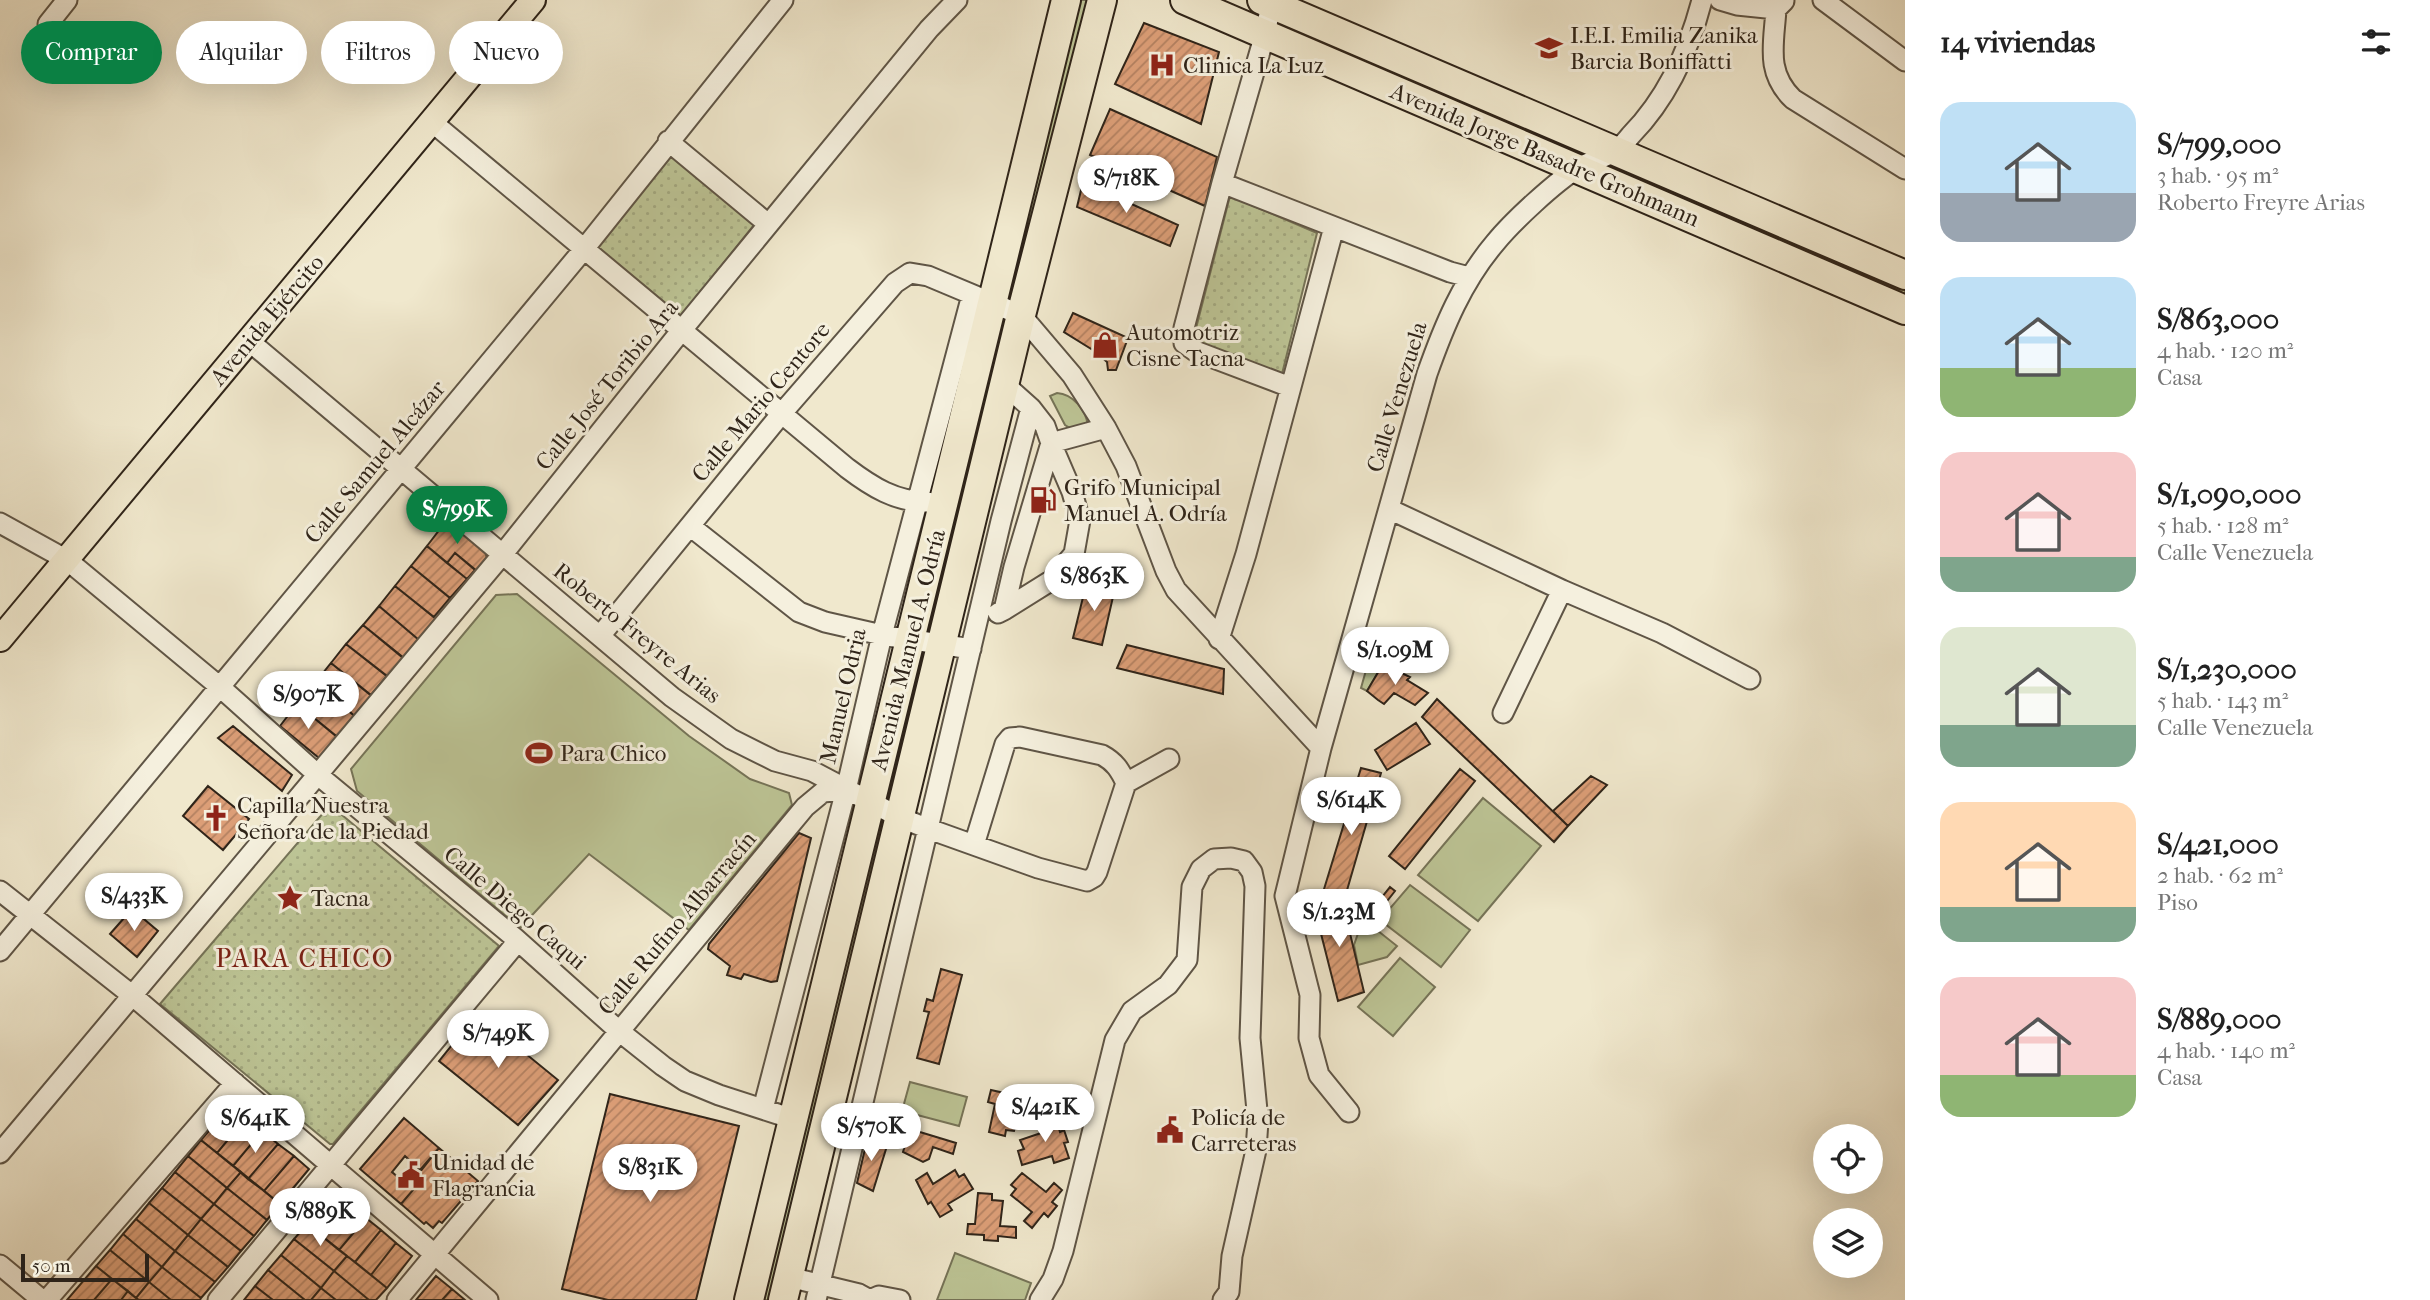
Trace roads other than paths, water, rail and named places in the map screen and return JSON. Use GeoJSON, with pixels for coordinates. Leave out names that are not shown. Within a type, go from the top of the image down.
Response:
{"type":"FeatureCollection","features":[{"type":"Feature","properties":{"kind":"highway","name":"Avenida Manuel A. Odría"},"geometry":{"type":"LineString","coordinates":[[749,1300],[910,639],[931,502],[983,299],[1066,0]]}},
{"type":"Feature","properties":{"kind":"highway","name":"Avenida Manuel A. Odría"},"geometry":{"type":"LineString","coordinates":[[786,1289],[1004,384],[1102,0]]}},
{"type":"Feature","properties":{"kind":"highway","name":"Avenida Jorge Basadre Grohmann"},"geometry":{"type":"LineString","coordinates":[[1185,0],[1905,310]]}},
{"type":"Feature","properties":{"kind":"highway","name":"Avenida Jorge Basadre Grohmann"},"geometry":{"type":"LineString","coordinates":[[1268,1],[1905,275]]}},
{"type":"Feature","properties":{"kind":"main road","name":"Avenida Ejército"},"geometry":{"type":"LineString","coordinates":[[0,639],[533,0]]}},
{"type":"Feature","properties":{"kind":"street"},"geometry":{"type":"LineString","coordinates":[[50,21],[67,0]]}},
{"type":"Feature","properties":{"kind":"street","name":"Calle Samuel Alcázar"},"geometry":{"type":"LineString","coordinates":[[0,951],[583,249],[783,0]]}},
{"type":"Feature","properties":{"kind":"street","name":"Calle José Toribio Ara"},"geometry":{"type":"LineString","coordinates":[[929,29],[942,0]]}},
{"type":"Feature","properties":{"kind":"street","name":"Calle José Toribio Ara"},"geometry":{"type":"LineString","coordinates":[[0,1153],[502,555],[768,224],[929,29],[957,0]]}},
{"type":"Feature","properties":{"kind":"street","name":"Calle Venezuela"},"geometry":{"type":"LineString","coordinates":[[1349,1112],[1319,1075],[1309,1038],[1310,995],[1285,896],[1321,748],[1427,374],[1447,319],[1469,277],[1496,241],[1578,168],[1616,150],[1638,128],[1665,92],[1687,47],[1702,0]]}},
{"type":"Feature","properties":{"kind":"street"},"geometry":{"type":"LineString","coordinates":[[1720,0],[1737,5],[1781,5],[1773,60],[1776,77],[1783,89],[1793,99],[1905,169]]}},
{"type":"Feature","properties":{"kind":"street"},"geometry":{"type":"LineString","coordinates":[[1823,0],[1905,61]]}},
{"type":"Feature","properties":{"kind":"street"},"geometry":{"type":"LineString","coordinates":[[1268,1],[1265,34],[1222,183],[1184,328],[1184,343],[1195,351],[1290,387]]}},
{"type":"Feature","properties":{"kind":"street"},"geometry":{"type":"LineString","coordinates":[[432,122],[862,479],[899,499],[931,502]]}},
{"type":"Feature","properties":{"kind":"street"},"geometry":{"type":"LineString","coordinates":[[668,141],[768,224]]}},
{"type":"Feature","properties":{"kind":"street"},"geometry":{"type":"LineString","coordinates":[[1222,183],[1469,277]]}},
{"type":"Feature","properties":{"kind":"street"},"geometry":{"type":"LineString","coordinates":[[1219,639],[1246,554],[1334,227]]}},
{"type":"Feature","properties":{"kind":"street","name":"Calle Mario Centore"},"geometry":{"type":"LineString","coordinates":[[600,636],[782,412],[895,283],[910,273],[928,276],[983,299]]}},
{"type":"Feature","properties":{"kind":"street"},"geometry":{"type":"LineString","coordinates":[[983,299],[1021,315],[1072,375],[1106,428],[1126,466],[1166,571],[1176,590],[1321,748]]}},
{"type":"Feature","properties":{"kind":"street","name":"Roberto Freyre Arias"},"geometry":{"type":"LineString","coordinates":[[250,341],[672,697],[731,739],[775,761],[812,771],[901,818],[1038,868],[1087,881],[1097,872],[1126,783]]}},
{"type":"Feature","properties":{"kind":"street"},"geometry":{"type":"LineString","coordinates":[[976,626],[1052,580],[1074,554],[1080,520],[1072,492],[1045,426],[1031,408],[1004,384]]}},
{"type":"Feature","properties":{"kind":"street"},"geometry":{"type":"LineString","coordinates":[[818,1292],[976,626],[1031,408]]}},
{"type":"Feature","properties":{"kind":"street"},"geometry":{"type":"LineString","coordinates":[[1051,443],[1106,428]]}},
{"type":"Feature","properties":{"kind":"street"},"geometry":{"type":"LineString","coordinates":[[1004,610],[1051,443]]}},
{"type":"Feature","properties":{"kind":"street","name":"Manuel Odria"},"geometry":{"type":"LineString","coordinates":[[763,1109],[846,790],[882,635],[931,502]]}},
{"type":"Feature","properties":{"kind":"street"},"geometry":{"type":"LineString","coordinates":[[1389,509],[1562,590],[1662,633],[1750,679]]}},
{"type":"Feature","properties":{"kind":"street","name":"Calle Diego Caqui"},"geometry":{"type":"LineString","coordinates":[[0,523],[67,560],[220,687],[318,775],[663,1066],[685,1081],[719,1095],[793,1119]]}},
{"type":"Feature","properties":{"kind":"street"},"geometry":{"type":"LineString","coordinates":[[690,526],[799,611],[825,622],[882,635],[971,649]]}},
{"type":"Feature","properties":{"kind":"street"},"geometry":{"type":"LineString","coordinates":[[1503,713],[1562,590]]}},
{"type":"Feature","properties":{"kind":"street"},"geometry":{"type":"LineString","coordinates":[[974,845],[1005,744],[1010,738],[1020,737],[1102,755],[1113,761],[1126,783],[1169,759]]}},
{"type":"Feature","properties":{"kind":"street","name":"Calle Rufino Albarracín"},"geometry":{"type":"LineString","coordinates":[[397,1300],[805,807],[823,792],[846,790]]}},
{"type":"Feature","properties":{"kind":"street"},"geometry":{"type":"LineString","coordinates":[[1040,1300],[1053,1279],[1063,1251],[1115,1040],[1132,1011],[1168,985],[1187,960],[1192,887],[1201,869],[1214,859],[1231,858],[1244,861],[1252,872],[1255,886],[1250,1038],[1258,1121],[1256,1150],[1232,1256],[1229,1292],[1223,1300]]}},
{"type":"Feature","properties":{"kind":"street"},"geometry":{"type":"LineString","coordinates":[[0,891],[133,996],[488,1300]]}},
{"type":"Feature","properties":{"kind":"street"},"geometry":{"type":"LineString","coordinates":[[218,1300],[518,941]]}},
{"type":"Feature","properties":{"kind":"street"},"geometry":{"type":"LineString","coordinates":[[0,1265],[44,1300],[235,1083]]}},
{"type":"Feature","properties":{"kind":"street"},"geometry":{"type":"LineString","coordinates":[[786,1289],[859,1294],[870,1300],[879,1296],[900,1300]]}},
{"type":"Feature","properties":{"kind":"place","name":"I.E.I. Emilia Zanika Barcia Boniffatti"},"geometry":{"type":"Point","coordinates":[1549,48]}},
{"type":"Feature","properties":{"kind":"place","name":"Clinica La Luz"},"geometry":{"type":"Point","coordinates":[1162,65]}},
{"type":"Feature","properties":{"kind":"place","name":"Automotriz Cisne Tacna"},"geometry":{"type":"Point","coordinates":[1105,345]}},
{"type":"Feature","properties":{"kind":"place","name":"Grifo Municipal Manuel A. Odría"},"geometry":{"type":"Point","coordinates":[1043,500]}},
{"type":"Feature","properties":{"kind":"place","name":"Para Chico"},"geometry":{"type":"Point","coordinates":[539,753]}},
{"type":"Feature","properties":{"kind":"place","name":"Capilla Nuestra Señora de la Piedad"},"geometry":{"type":"Point","coordinates":[216,818]}},
{"type":"Feature","properties":{"kind":"place","name":"Tacna"},"geometry":{"type":"Point","coordinates":[290,898]}},
{"type":"Feature","properties":{"kind":"place","name":"Policía de Carreteras"},"geometry":{"type":"Point","coordinates":[1170,1130]}},
{"type":"Feature","properties":{"kind":"place","name":"Unidad de Flagrancia"},"geometry":{"type":"Point","coordinates":[411,1175]}},
{"type":"Feature","properties":{"kind":"district","name":"PARA CHICO"},"geometry":{"type":"Point","coordinates":[305,958]}}]}
